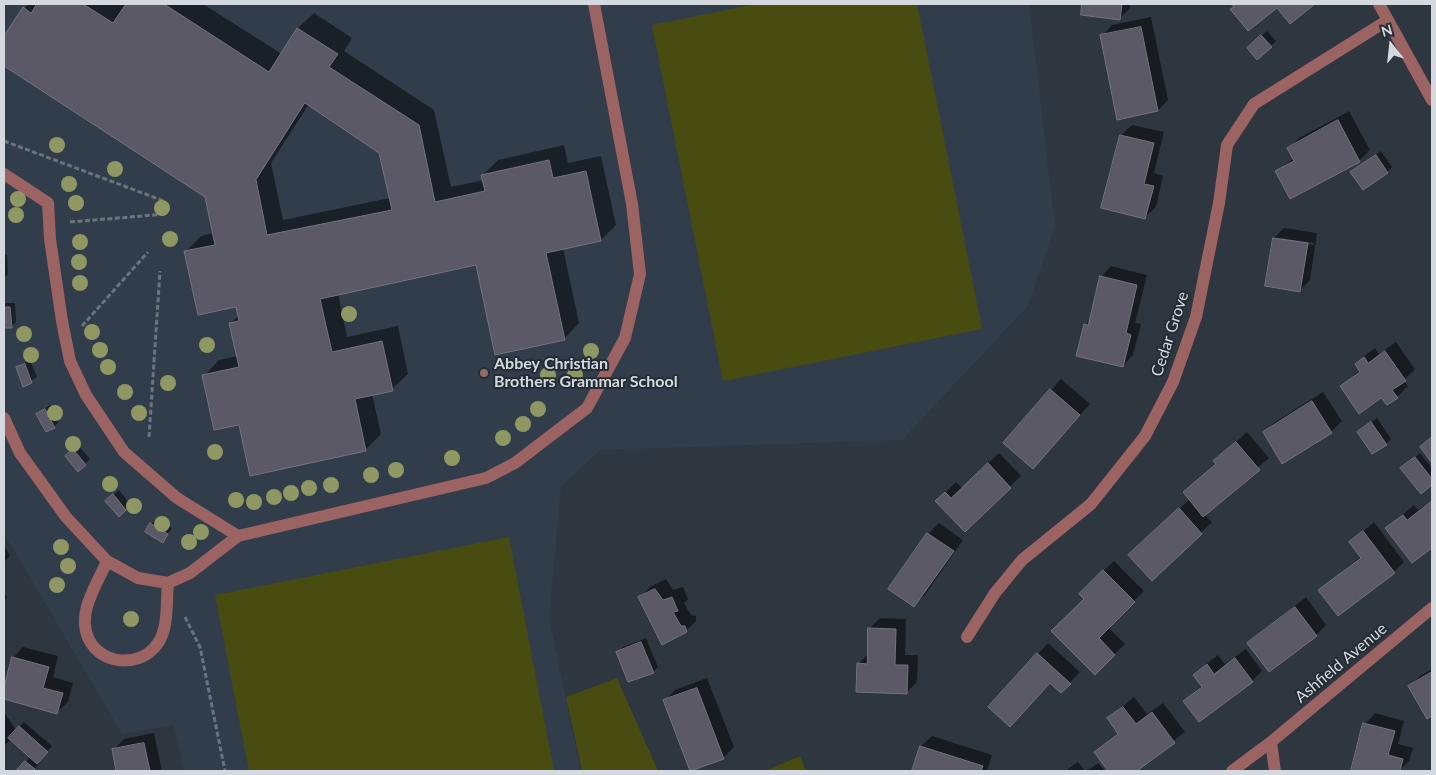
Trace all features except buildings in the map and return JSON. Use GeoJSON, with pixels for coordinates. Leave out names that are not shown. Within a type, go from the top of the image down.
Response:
{"type":"FeatureCollection","features":[{"type":"Feature","properties":{"kind":"street"},"geometry":{"type":"LineString","coordinates":[[4,418],[20,453],[60,509],[107,561],[138,578],[168,583],[190,573],[238,536],[486,478],[515,463],[587,408],[625,338],[640,274],[632,204],[594,4]]}},
{"type":"Feature","properties":{"kind":"street"},"geometry":{"type":"LineString","coordinates":[[1379,4],[1432,100]]}},
{"type":"Feature","properties":{"kind":"street","name":"Cedar Grove"},"geometry":{"type":"LineString","coordinates":[[967,637],[995,593],[1022,560],[1090,504],[1145,436],[1173,382],[1196,317],[1217,212],[1227,145],[1254,104],[1388,20]]}},
{"type":"Feature","properties":{"kind":"street"},"geometry":{"type":"LineString","coordinates":[[4,174],[48,203],[50,239],[62,321],[70,361],[86,395],[124,452],[177,498],[238,536]]}},
{"type":"Feature","properties":{"kind":"street"},"geometry":{"type":"LineString","coordinates":[[107,561],[88,606],[85,626],[93,646],[102,655],[113,660],[124,662],[140,658],[152,650],[159,641],[164,631],[168,583]]}},
{"type":"Feature","properties":{"kind":"street","name":"Ashfield Avenue"},"geometry":{"type":"LineString","coordinates":[[1232,771],[1271,742],[1432,608]]}},
{"type":"Feature","properties":{"kind":"street"},"geometry":{"type":"LineString","coordinates":[[1271,742],[1275,771]]}},
{"type":"Feature","properties":{"kind":"path"},"geometry":{"type":"LineString","coordinates":[[4,141],[164,201]]}},
{"type":"Feature","properties":{"kind":"path"},"geometry":{"type":"LineString","coordinates":[[70,222],[166,214]]}},
{"type":"Feature","properties":{"kind":"path"},"geometry":{"type":"LineString","coordinates":[[80,328],[148,252]]}},
{"type":"Feature","properties":{"kind":"path"},"geometry":{"type":"LineString","coordinates":[[149,438],[160,271]]}},
{"type":"Feature","properties":{"kind":"path"},"geometry":{"type":"LineString","coordinates":[[184,615],[200,647],[225,771]]}},
{"type":"Feature","properties":{"kind":"shaded area","name":"Abbey Christian Brothers Grammar School"},"geometry":{"type":"Polygon","coordinates":[[[4,4],[1029,4],[1055,226],[1028,306],[902,440],[601,450],[561,486],[549,618],[581,771],[184,771],[174,725],[122,734],[4,533],[4,4]]]}},
{"type":"Feature","properties":{"kind":"green space"},"geometry":{"type":"Polygon","coordinates":[[[756,4],[917,4],[982,329],[723,381],[652,25],[756,4]]]}},
{"type":"Feature","properties":{"kind":"green space"},"geometry":{"type":"Polygon","coordinates":[[[509,537],[554,771],[249,771],[215,595],[509,537]]]}},
{"type":"Feature","properties":{"kind":"green space"},"geometry":{"type":"Polygon","coordinates":[[[617,678],[658,771],[582,771],[566,697],[617,678]]]}},
{"type":"Feature","properties":{"kind":"green space"},"geometry":{"type":"Polygon","coordinates":[[[800,756],[806,771],[765,771],[800,756]]]}},
{"type":"Feature","properties":{"kind":"place","name":"Abbey Christian Brothers Grammar School"},"geometry":{"type":"Point","coordinates":[484,373]}}]}
